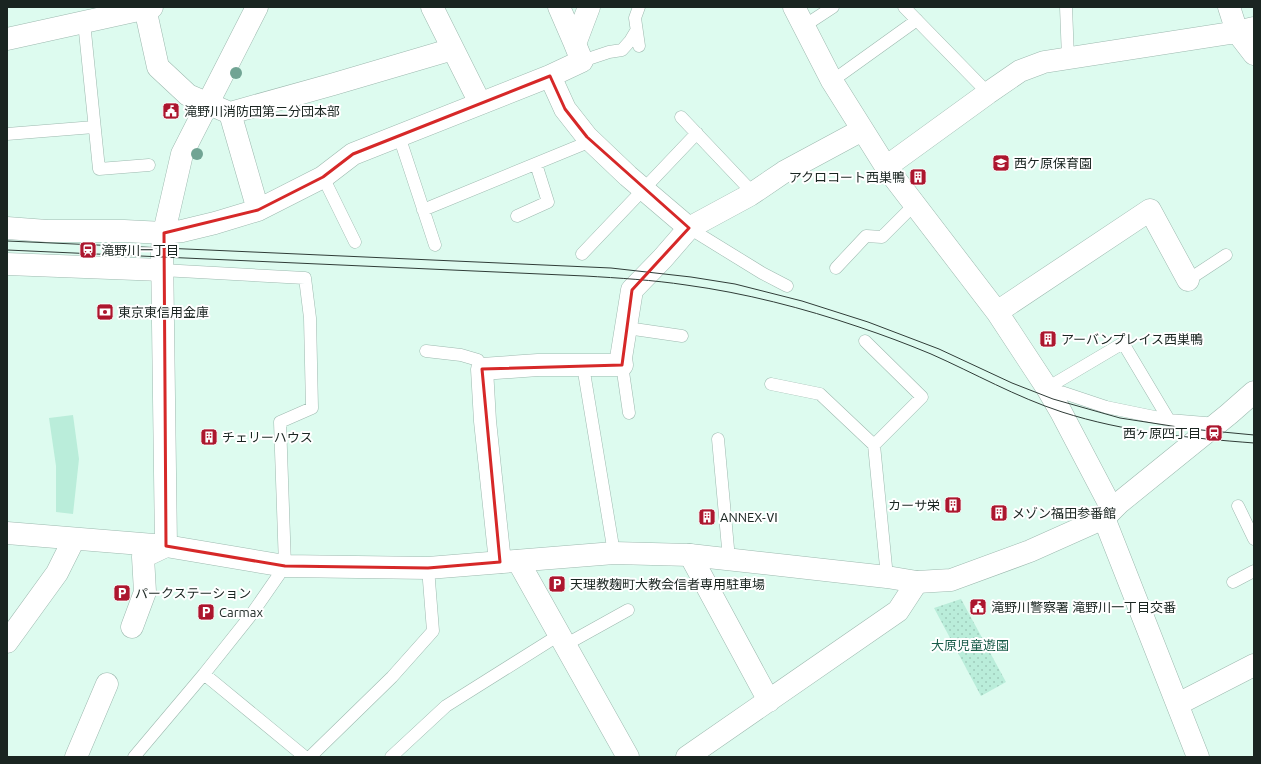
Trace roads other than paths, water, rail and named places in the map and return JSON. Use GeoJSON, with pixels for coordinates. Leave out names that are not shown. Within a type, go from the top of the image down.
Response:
{"type":"FeatureCollection","features":[{"type":"Feature","properties":{"kind":"street"},"geometry":{"type":"LineString","coordinates":[[166,546],[162,270],[164,233],[182,154],[256,7]]}},
{"type":"Feature","properties":{"kind":"street"},"geometry":{"type":"LineString","coordinates":[[432,7],[480,103]]}},
{"type":"Feature","properties":{"kind":"street"},"geometry":{"type":"LineString","coordinates":[[559,7],[579,53]]}},
{"type":"Feature","properties":{"kind":"street"},"geometry":{"type":"LineString","coordinates":[[7,228],[47,231],[124,231],[164,233],[182,231],[215,223],[258,210],[323,176],[353,154],[550,76],[579,53],[589,7]]}},
{"type":"Feature","properties":{"kind":"street"},"geometry":{"type":"LineString","coordinates":[[794,7],[832,81],[886,167],[997,312],[1048,388],[1061,412],[1108,513],[1198,757]]}},
{"type":"Feature","properties":{"kind":"street"},"geometry":{"type":"LineString","coordinates":[[1228,7],[1246,30],[1254,54]]}},
{"type":"Feature","properties":{"kind":"street"},"geometry":{"type":"LineString","coordinates":[[7,39],[148,8],[158,67],[188,95],[230,113],[453,49]]}},
{"type":"Feature","properties":{"kind":"street"},"geometry":{"type":"LineString","coordinates":[[886,167],[988,93],[1020,72],[1044,62],[1246,30]]}},
{"type":"Feature","properties":{"kind":"street"},"geometry":{"type":"LineString","coordinates":[[550,76],[565,109],[591,141],[643,189],[689,228]]}},
{"type":"Feature","properties":{"kind":"street"},"geometry":{"type":"LineString","coordinates":[[230,113],[258,210]]}},
{"type":"Feature","properties":{"kind":"street"},"geometry":{"type":"LineString","coordinates":[[628,757],[562,640],[509,561],[485,421],[482,369],[538,365],[583,366],[622,364],[632,290],[689,228],[754,193],[784,172],[862,130]]}},
{"type":"Feature","properties":{"kind":"street"},"geometry":{"type":"LineString","coordinates":[[997,312],[1150,210],[1188,280]]}},
{"type":"Feature","properties":{"kind":"street"},"geometry":{"type":"LineString","coordinates":[[7,264],[162,270]]}},
{"type":"Feature","properties":{"kind":"street"},"geometry":{"type":"LineString","coordinates":[[7,533],[166,546],[285,566],[428,568],[614,553],[690,555],[887,577],[917,582],[951,580],[1030,551],[1108,513],[1254,392]]}},
{"type":"Feature","properties":{"kind":"street"},"geometry":{"type":"LineString","coordinates":[[7,642],[56,573],[74,538]]}},
{"type":"Feature","properties":{"kind":"street"},"geometry":{"type":"LineString","coordinates":[[132,626],[145,592],[143,557],[166,546]]}},
{"type":"Feature","properties":{"kind":"street"},"geometry":{"type":"LineString","coordinates":[[690,555],[769,701]]}},
{"type":"Feature","properties":{"kind":"street"},"geometry":{"type":"LineString","coordinates":[[687,757],[898,611],[917,582]]}},
{"type":"Feature","properties":{"kind":"street"},"geometry":{"type":"LineString","coordinates":[[1178,704],[1254,665]]}},
{"type":"Feature","properties":{"kind":"street"},"geometry":{"type":"LineString","coordinates":[[76,757],[107,684]]}},
{"type":"Feature","properties":{"kind":"lane"},"geometry":{"type":"LineString","coordinates":[[639,7],[635,18],[639,46]]}},
{"type":"Feature","properties":{"kind":"lane"},"geometry":{"type":"LineString","coordinates":[[804,26],[833,7]]}},
{"type":"Feature","properties":{"kind":"lane"},"geometry":{"type":"LineString","coordinates":[[904,7],[988,93]]}},
{"type":"Feature","properties":{"kind":"lane"},"geometry":{"type":"LineString","coordinates":[[1066,7],[1068,58]]}},
{"type":"Feature","properties":{"kind":"lane"},"geometry":{"type":"LineString","coordinates":[[832,81],[917,20]]}},
{"type":"Feature","properties":{"kind":"lane"},"geometry":{"type":"LineString","coordinates":[[84,22],[98,169],[150,165]]}},
{"type":"Feature","properties":{"kind":"lane"},"geometry":{"type":"LineString","coordinates":[[579,53],[622,50],[636,32]]}},
{"type":"Feature","properties":{"kind":"lane"},"geometry":{"type":"LineString","coordinates":[[681,117],[754,193]]}},
{"type":"Feature","properties":{"kind":"lane"},"geometry":{"type":"LineString","coordinates":[[7,134],[94,127]]}},
{"type":"Feature","properties":{"kind":"lane"},"geometry":{"type":"LineString","coordinates":[[582,254],[697,133]]}},
{"type":"Feature","properties":{"kind":"lane"},"geometry":{"type":"LineString","coordinates":[[399,136],[436,245]]}},
{"type":"Feature","properties":{"kind":"lane"},"geometry":{"type":"LineString","coordinates":[[423,210],[591,141]]}},
{"type":"Feature","properties":{"kind":"lane"},"geometry":{"type":"LineString","coordinates":[[518,216],[548,202],[536,164]]}},
{"type":"Feature","properties":{"kind":"lane"},"geometry":{"type":"LineString","coordinates":[[323,176],[355,242]]}},
{"type":"Feature","properties":{"kind":"lane"},"geometry":{"type":"LineString","coordinates":[[836,268],[866,236],[882,237],[915,204]]}},
{"type":"Feature","properties":{"kind":"lane"},"geometry":{"type":"LineString","coordinates":[[689,228],[762,273],[787,286]]}},
{"type":"Feature","properties":{"kind":"lane"},"geometry":{"type":"LineString","coordinates":[[1188,280],[1226,255]]}},
{"type":"Feature","properties":{"kind":"lane"},"geometry":{"type":"LineString","coordinates":[[134,757],[251,616],[285,566],[280,422],[312,408],[310,318],[305,278],[162,270]]}},
{"type":"Feature","properties":{"kind":"lane"},"geometry":{"type":"LineString","coordinates":[[626,328],[682,336]]}},
{"type":"Feature","properties":{"kind":"lane"},"geometry":{"type":"LineString","coordinates":[[865,341],[922,397],[874,445]]}},
{"type":"Feature","properties":{"kind":"lane"},"geometry":{"type":"LineString","coordinates":[[1048,388],[1123,343],[1169,420]]}},
{"type":"Feature","properties":{"kind":"lane"},"geometry":{"type":"LineString","coordinates":[[426,351],[461,355],[478,360],[482,369]]}},
{"type":"Feature","properties":{"kind":"lane"},"geometry":{"type":"LineString","coordinates":[[622,364],[629,413]]}},
{"type":"Feature","properties":{"kind":"lane"},"geometry":{"type":"LineString","coordinates":[[583,366],[614,553]]}},
{"type":"Feature","properties":{"kind":"lane"},"geometry":{"type":"LineString","coordinates":[[771,384],[820,394],[874,445],[887,577]]}},
{"type":"Feature","properties":{"kind":"lane"},"geometry":{"type":"LineString","coordinates":[[1048,388],[1106,407],[1169,420],[1217,424]]}},
{"type":"Feature","properties":{"kind":"lane"},"geometry":{"type":"LineString","coordinates":[[718,439],[729,559]]}},
{"type":"Feature","properties":{"kind":"lane"},"geometry":{"type":"LineString","coordinates":[[1238,506],[1254,539]]}},
{"type":"Feature","properties":{"kind":"lane"},"geometry":{"type":"LineString","coordinates":[[310,757],[392,678],[433,631],[428,568]]}},
{"type":"Feature","properties":{"kind":"lane"},"geometry":{"type":"LineString","coordinates":[[1233,582],[1254,571]]}},
{"type":"Feature","properties":{"kind":"lane"},"geometry":{"type":"LineString","coordinates":[[391,757],[446,706],[562,640],[628,610]]}},
{"type":"Feature","properties":{"kind":"lane"},"geometry":{"type":"LineString","coordinates":[[204,674],[305,757]]}},
{"type":"Feature","properties":{"kind":"tram line"},"geometry":{"type":"LineString","coordinates":[[7,241],[611,268],[691,277],[735,284],[802,301],[868,322],[939,349],[1012,383],[1053,399],[1120,418],[1191,429],[1254,435]]}},
{"type":"Feature","properties":{"kind":"tram line"},"geometry":{"type":"LineString","coordinates":[[7,250],[585,276],[649,280],[708,288],[795,307],[868,330],[931,354],[1045,406],[1085,419],[1109,425],[1157,433],[1254,443]]}},
{"type":"Feature","properties":{"kind":"place","name":"滝野川消防団第二分団本部"},"geometry":{"type":"Point","coordinates":[171,111]}},
{"type":"Feature","properties":{"kind":"place","name":"西ケ原保育園"},"geometry":{"type":"Point","coordinates":[1001,163]}},
{"type":"Feature","properties":{"kind":"place","name":"アクロコート西巣鴨"},"geometry":{"type":"Point","coordinates":[918,177]}},
{"type":"Feature","properties":{"kind":"place","name":"滝野川一丁目"},"geometry":{"type":"Point","coordinates":[88,250]}},
{"type":"Feature","properties":{"kind":"place","name":"東京東信用金庫"},"geometry":{"type":"Point","coordinates":[105,312]}},
{"type":"Feature","properties":{"kind":"place","name":"アーバンプレイス西巣鴨"},"geometry":{"type":"Point","coordinates":[1048,339]}},
{"type":"Feature","properties":{"kind":"place","name":"西ヶ原四丁目"},"geometry":{"type":"Point","coordinates":[1214,433]}},
{"type":"Feature","properties":{"kind":"place","name":"チェリーハウス"},"geometry":{"type":"Point","coordinates":[209,437]}},
{"type":"Feature","properties":{"kind":"place","name":"カーサ栄"},"geometry":{"type":"Point","coordinates":[953,505]}},
{"type":"Feature","properties":{"kind":"place","name":"メゾン福田参番館"},"geometry":{"type":"Point","coordinates":[999,513]}},
{"type":"Feature","properties":{"kind":"place","name":"ANNEX-Ⅵ"},"geometry":{"type":"Point","coordinates":[707,517]}},
{"type":"Feature","properties":{"kind":"place","name":"天理教麹町大教会信者専用駐車場"},"geometry":{"type":"Point","coordinates":[557,584]}},
{"type":"Feature","properties":{"kind":"place","name":"パークステーション"},"geometry":{"type":"Point","coordinates":[122,593]}},
{"type":"Feature","properties":{"kind":"place","name":"滝野川警察署 滝野川一丁目交番"},"geometry":{"type":"Point","coordinates":[978,607]}},
{"type":"Feature","properties":{"kind":"place","name":"Carmax"},"geometry":{"type":"Point","coordinates":[206,612]}},
{"type":"Feature","properties":{"kind":"park label","name":"大原児童遊園"},"geometry":{"type":"Point","coordinates":[970,645]}}]}
